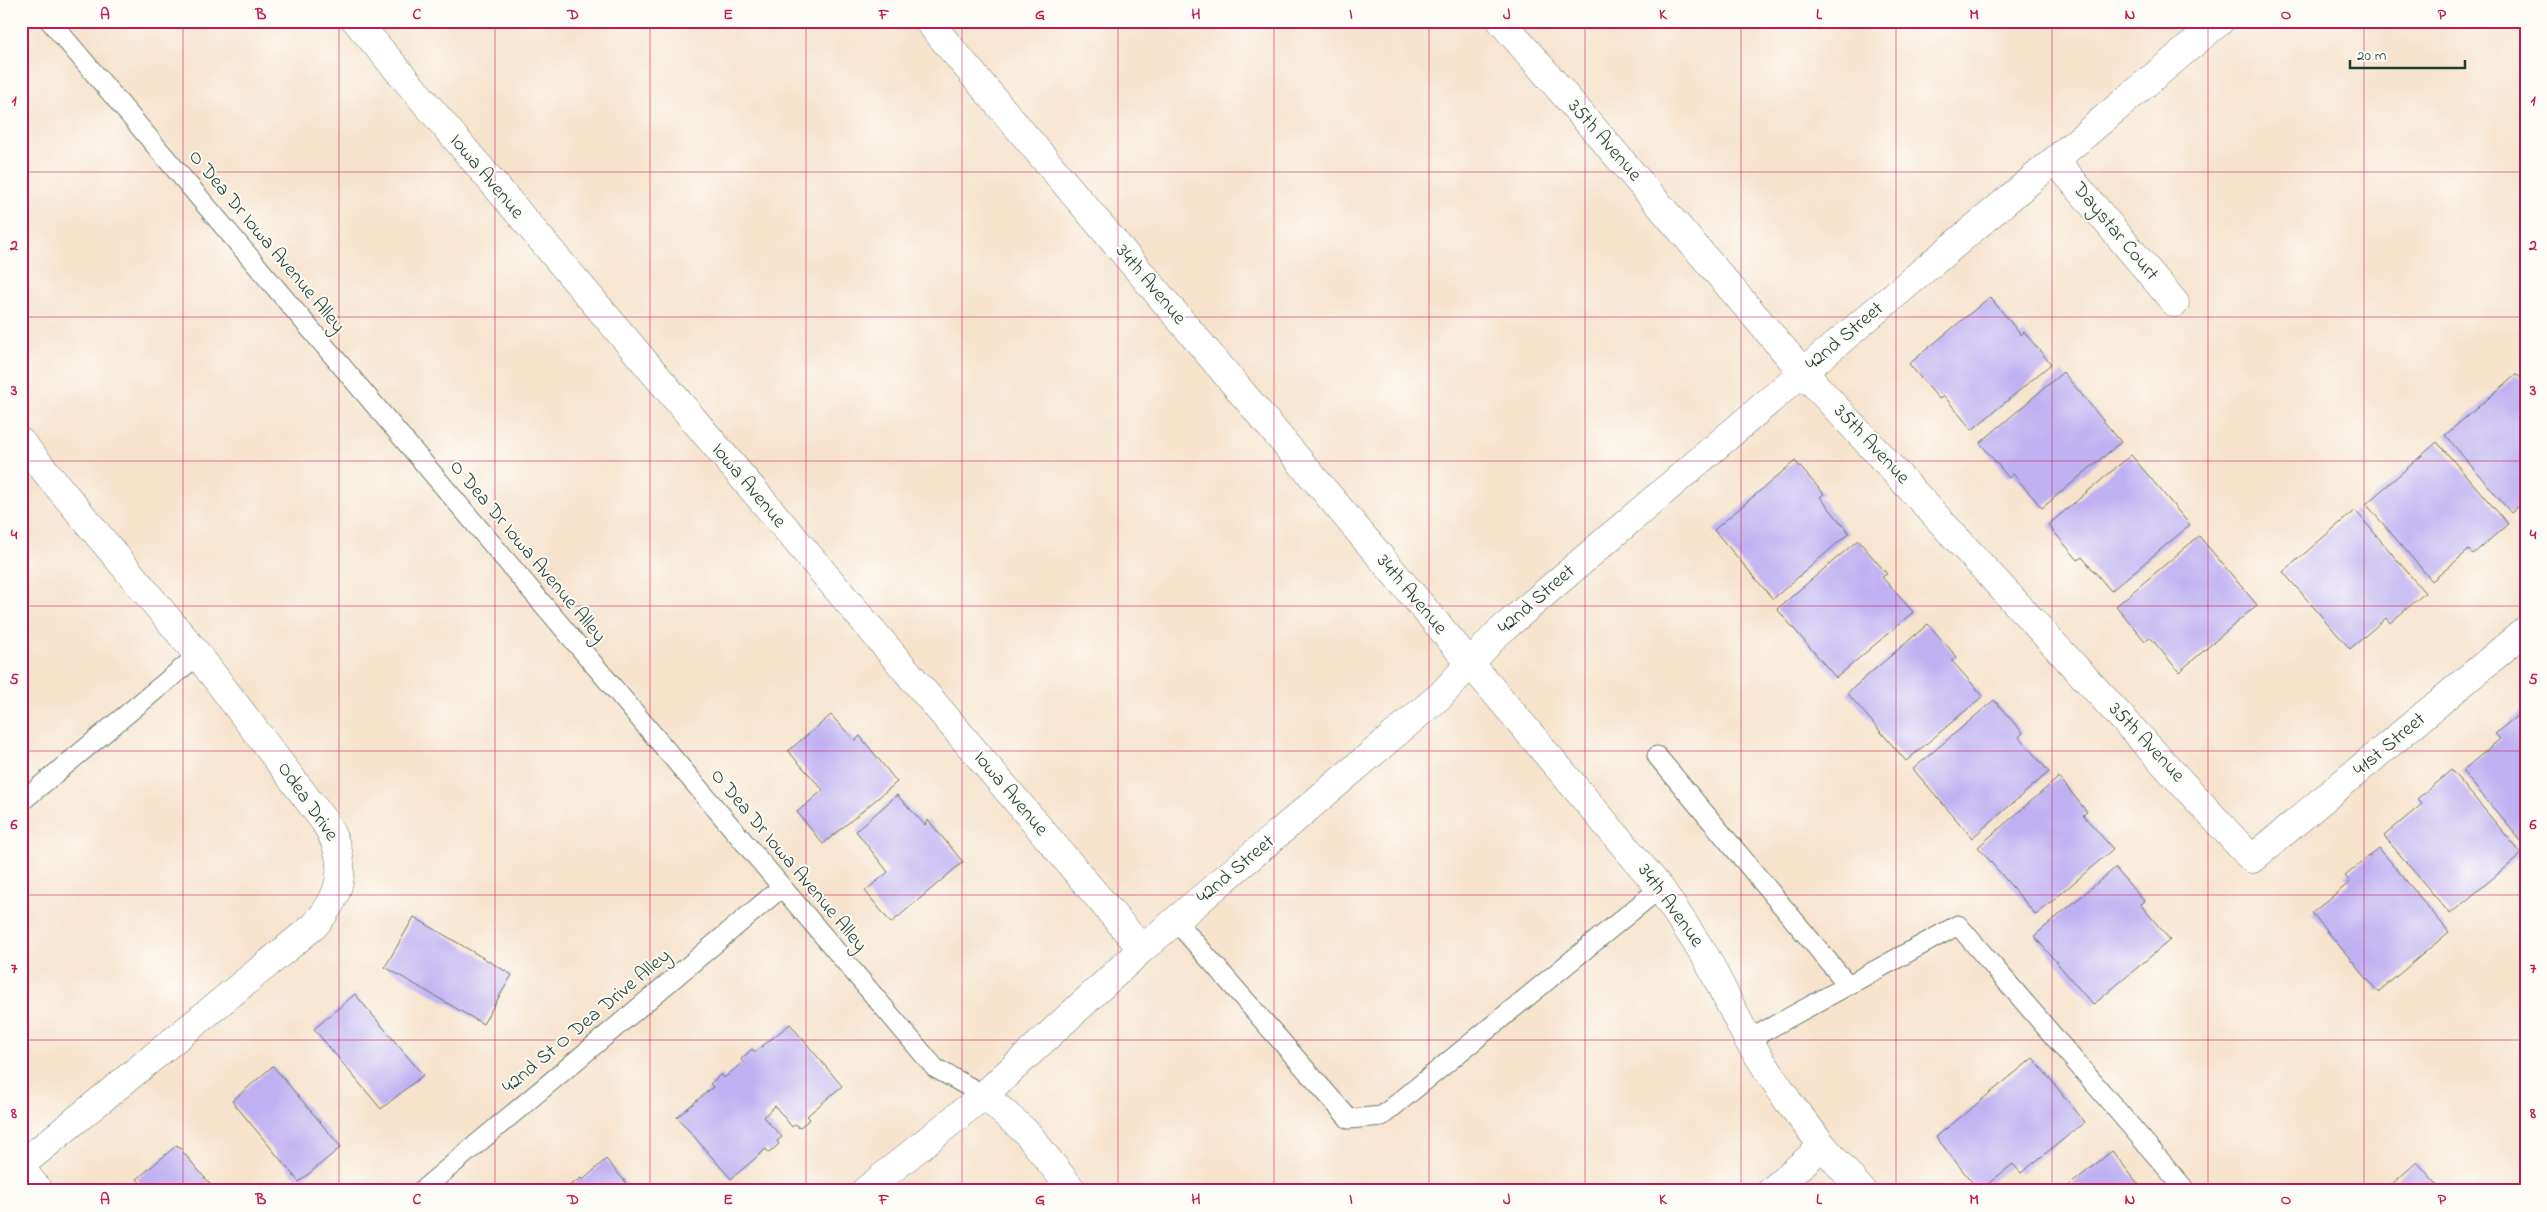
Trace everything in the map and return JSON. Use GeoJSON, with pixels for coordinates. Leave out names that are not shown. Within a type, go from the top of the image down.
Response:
{"type":"FeatureCollection","features":[{"type":"Feature","properties":{"kind":"street","name":"Iowa Avenue"},"geometry":{"type":"LineString","coordinates":[[356,21],[1142,950]]}},
{"type":"Feature","properties":{"kind":"street","name":"34th Avenue"},"geometry":{"type":"LineString","coordinates":[[928,21],[1660,888],[1706,956],[1748,1040],[1788,1101],[1823,1146],[1862,1191]]}},
{"type":"Feature","properties":{"kind":"street","name":"35th Avenue"},"geometry":{"type":"LineString","coordinates":[[1501,21],[1803,372],[2252,859]]}},
{"type":"Feature","properties":{"kind":"street","name":"42nd Street"},"geometry":{"type":"LineString","coordinates":[[865,1191],[984,1095],[1142,950],[1441,695],[1498,633],[1803,372],[2220,21]]}},
{"type":"Feature","properties":{"kind":"street","name":"Daystar Court"},"geometry":{"type":"LineString","coordinates":[[2055,160],[2175,303]]}},
{"type":"Feature","properties":{"kind":"street","name":"Odea Drive"},"geometry":{"type":"LineString","coordinates":[[21,442],[198,655],[334,837],[340,852],[341,873],[336,892],[327,911],[314,926],[21,1166]]}},
{"type":"Feature","properties":{"kind":"street","name":"41st Street"},"geometry":{"type":"LineString","coordinates":[[2252,859],[2526,630]]}},
{"type":"Feature","properties":{"kind":"street"},"geometry":{"type":"LineString","coordinates":[[984,1095],[1027,1133],[1074,1191]]}},
{"type":"Feature","properties":{"kind":"street"},"geometry":{"type":"LineString","coordinates":[[1771,1191],[1823,1146]]}},
{"type":"Feature","properties":{"kind":"street"},"geometry":{"type":"LineString","coordinates":[[21,1166],[39,1191]]}},
{"type":"Feature","properties":{"kind":"lane","name":"O Dea Dr Iowa Avenue Alley"},"geometry":{"type":"LineString","coordinates":[[50,21],[934,1068],[984,1095]]}},
{"type":"Feature","properties":{"kind":"lane"},"geometry":{"type":"LineString","coordinates":[[21,802],[198,655]]}},
{"type":"Feature","properties":{"kind":"lane"},"geometry":{"type":"LineString","coordinates":[[1657,756],[1848,985]]}},
{"type":"Feature","properties":{"kind":"lane","name":"42nd St O Dea Drive Alley"},"geometry":{"type":"LineString","coordinates":[[421,1191],[781,888]]}},
{"type":"Feature","properties":{"kind":"lane"},"geometry":{"type":"LineString","coordinates":[[1176,921],[1349,1119],[1382,1116],[1660,888]]}},
{"type":"Feature","properties":{"kind":"lane"},"geometry":{"type":"LineString","coordinates":[[1748,1040],[1958,925],[2183,1187]]}},
{"type":"Feature","properties":{"kind":"building"},"geometry":{"type":"Polygon","coordinates":[[[1990,297],[2021,335],[2024,332],[2051,364],[1972,430],[1944,396],[1939,399],[1909,364],[1990,297]]]}},
{"type":"Feature","properties":{"kind":"building"},"geometry":{"type":"Polygon","coordinates":[[[2063,372],[2121,442],[2042,508],[2013,474],[2009,478],[1980,443],[2063,372]]]}},
{"type":"Feature","properties":{"kind":"building"},"geometry":{"type":"Polygon","coordinates":[[[2517,374],[2526,384],[2526,500],[2511,513],[2445,435],[2517,374]]]}},
{"type":"Feature","properties":{"kind":"building"},"geometry":{"type":"Polygon","coordinates":[[[2437,442],[2508,524],[2473,554],[2469,550],[2432,581],[2366,504],[2437,442]]]}},
{"type":"Feature","properties":{"kind":"building"},"geometry":{"type":"Polygon","coordinates":[[[2131,455],[2190,525],[2111,591],[2082,557],[2078,560],[2048,525],[2131,455]]]}},
{"type":"Feature","properties":{"kind":"building"},"geometry":{"type":"Polygon","coordinates":[[[1795,461],[1824,494],[1820,497],[1849,533],[1773,599],[1714,530],[1795,461]]]}},
{"type":"Feature","properties":{"kind":"building"},"geometry":{"type":"Polygon","coordinates":[[[2355,510],[2425,593],[2390,623],[2386,618],[2350,649],[2283,572],[2355,510]]]}},
{"type":"Feature","properties":{"kind":"building"},"geometry":{"type":"Polygon","coordinates":[[[2199,536],[2257,605],[2179,672],[2150,637],[2145,641],[2116,606],[2199,536]]]}},
{"type":"Feature","properties":{"kind":"building"},"geometry":{"type":"Polygon","coordinates":[[[1858,540],[1887,574],[1882,577],[1913,612],[1836,678],[1777,609],[1858,540]]]}},
{"type":"Feature","properties":{"kind":"building"},"geometry":{"type":"Polygon","coordinates":[[[1928,624],[1957,657],[1952,661],[1983,696],[1906,761],[1847,693],[1928,624]]]}},
{"type":"Feature","properties":{"kind":"building"},"geometry":{"type":"Polygon","coordinates":[[[1994,700],[2023,733],[2019,737],[2049,772],[1972,838],[1913,769],[1994,700]]]}},
{"type":"Feature","properties":{"kind":"building"},"geometry":{"type":"Polygon","coordinates":[[[2526,708],[2526,847],[2462,771],[2500,739],[2495,734],[2526,708]]]}},
{"type":"Feature","properties":{"kind":"building"},"geometry":{"type":"Polygon","coordinates":[[[831,715],[855,741],[860,736],[897,782],[823,844],[797,812],[823,790],[788,751],[831,715]]]}},
{"type":"Feature","properties":{"kind":"building"},"geometry":{"type":"Polygon","coordinates":[[[2451,770],[2522,854],[2450,914],[2384,836],[2422,804],[2417,799],[2451,770]]]}},
{"type":"Feature","properties":{"kind":"building"},"geometry":{"type":"Polygon","coordinates":[[[2059,777],[2087,812],[2083,815],[2113,849],[2036,915],[1978,847],[2059,777]]]}},
{"type":"Feature","properties":{"kind":"building"},"geometry":{"type":"Polygon","coordinates":[[[897,795],[925,825],[928,820],[963,862],[891,923],[865,891],[888,872],[856,831],[897,795]]]}},
{"type":"Feature","properties":{"kind":"building"},"geometry":{"type":"Polygon","coordinates":[[[2379,848],[2449,932],[2378,992],[2312,913],[2350,882],[2345,876],[2379,848]]]}},
{"type":"Feature","properties":{"kind":"building"},"geometry":{"type":"Polygon","coordinates":[[[2115,868],[2144,901],[2140,904],[2170,940],[2093,1005],[2034,936],[2115,868]]]}},
{"type":"Feature","properties":{"kind":"building"},"geometry":{"type":"Polygon","coordinates":[[[414,917],[512,975],[483,1024],[385,967],[414,917]]]}},
{"type":"Feature","properties":{"kind":"building"},"geometry":{"type":"Polygon","coordinates":[[[355,994],[423,1075],[381,1109],[314,1029],[355,994]]]}},
{"type":"Feature","properties":{"kind":"building"},"geometry":{"type":"Polygon","coordinates":[[[790,1024],[842,1086],[807,1116],[810,1119],[799,1128],[796,1124],[792,1127],[775,1106],[763,1117],[782,1137],[777,1141],[779,1144],[769,1153],[766,1149],[731,1179],[677,1117],[713,1087],[710,1084],[721,1074],[724,1078],[743,1062],[741,1059],[752,1049],[755,1052],[790,1024]]]}},
{"type":"Feature","properties":{"kind":"building"},"geometry":{"type":"Polygon","coordinates":[[[2033,1058],[2085,1122],[2021,1173],[2013,1164],[1979,1191],[1936,1137],[2033,1058]]]}},
{"type":"Feature","properties":{"kind":"building"},"geometry":{"type":"Polygon","coordinates":[[[273,1066],[341,1147],[299,1182],[232,1101],[273,1066]]]}},
{"type":"Feature","properties":{"kind":"building"},"geometry":{"type":"Polygon","coordinates":[[[177,1145],[216,1191],[147,1191],[137,1179],[177,1145]]]}},
{"type":"Feature","properties":{"kind":"building"},"geometry":{"type":"Polygon","coordinates":[[[2112,1151],[2144,1191],[2062,1191],[2112,1151]]]}},
{"type":"Feature","properties":{"kind":"building"},"geometry":{"type":"Polygon","coordinates":[[[606,1159],[633,1191],[569,1191],[569,1186],[581,1178],[583,1180],[606,1159]]]}},
{"type":"Feature","properties":{"kind":"building"},"geometry":{"type":"Polygon","coordinates":[[[2417,1162],[2443,1191],[2396,1191],[2391,1185],[2417,1162]]]}}]}
